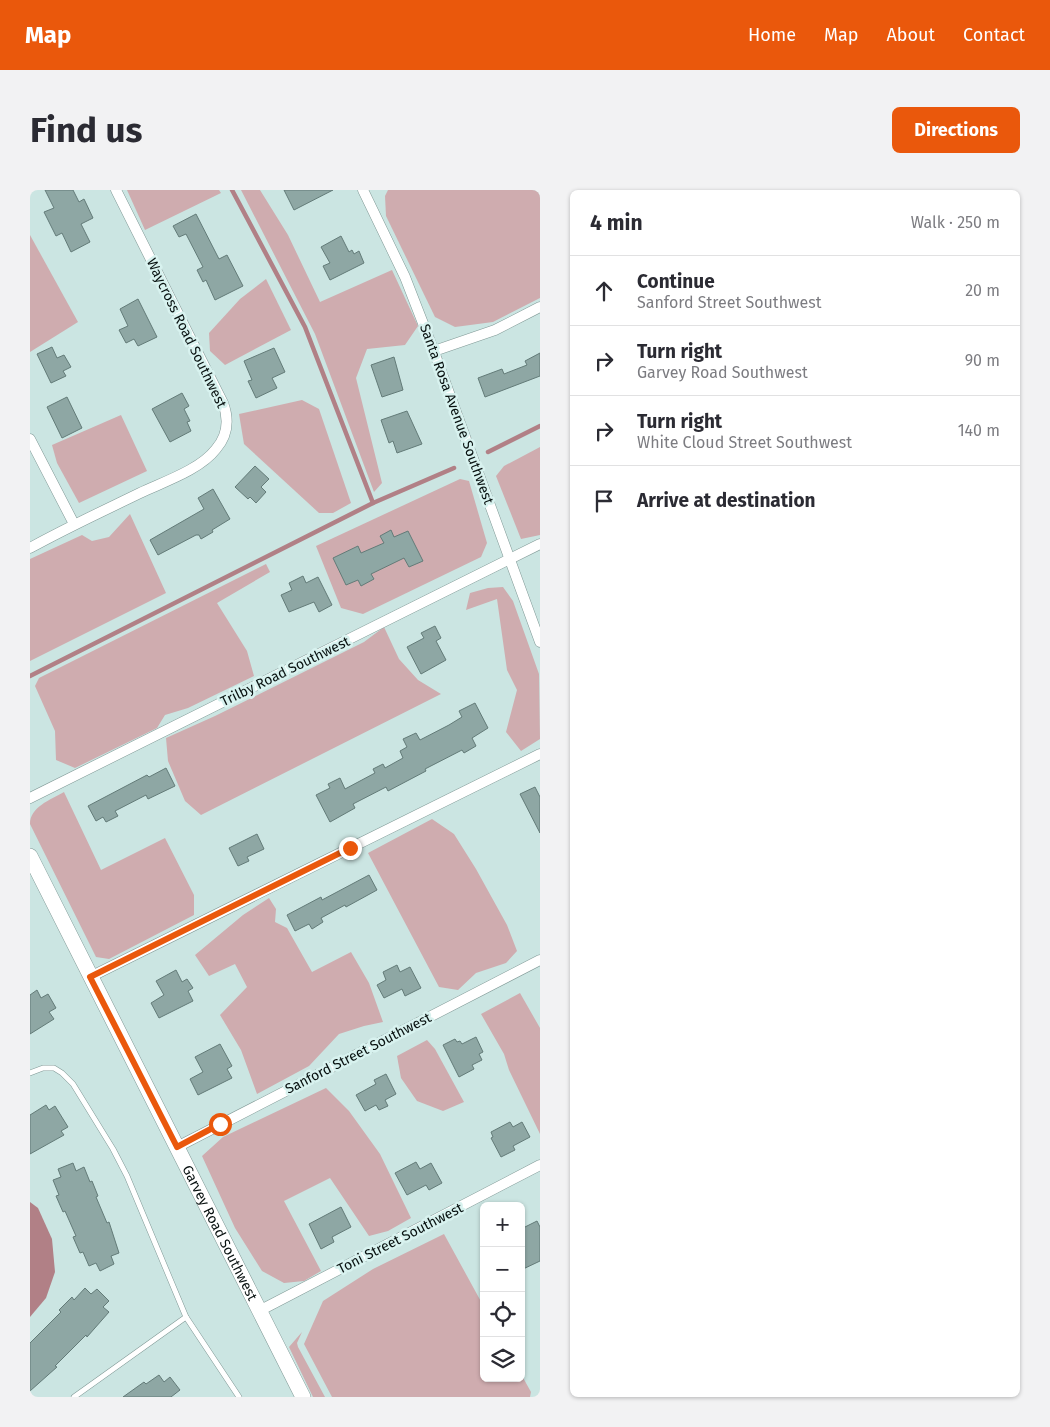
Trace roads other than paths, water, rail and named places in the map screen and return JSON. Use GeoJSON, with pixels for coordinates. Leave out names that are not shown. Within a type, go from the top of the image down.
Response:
{"type":"FeatureCollection","features":[{"type":"Feature","properties":{"kind":"street","name":"Waycross Road Southwest"},"geometry":{"type":"LineString","coordinates":[[30,548],[74,524],[205,460],[221,442],[227,424],[227,414],[215,385],[116,190]]}},
{"type":"Feature","properties":{"kind":"street","name":"Santa Rosa Avenue Southwest"},"geometry":{"type":"LineString","coordinates":[[363,190],[405,277],[434,351],[540,642]]}},
{"type":"Feature","properties":{"kind":"street"},"geometry":{"type":"LineString","coordinates":[[434,351],[495,330],[540,307]]}},
{"type":"Feature","properties":{"kind":"street"},"geometry":{"type":"LineString","coordinates":[[30,439],[74,524]]}},
{"type":"Feature","properties":{"kind":"street","name":"Trilby Road Southwest"},"geometry":{"type":"LineString","coordinates":[[30,798],[540,544]]}},
{"type":"Feature","properties":{"kind":"street"},"geometry":{"type":"LineString","coordinates":[[90,977],[540,754]]}},
{"type":"Feature","properties":{"kind":"street","name":"Garvey Road Southwest"},"geometry":{"type":"LineString","coordinates":[[30,856],[303,1397]]}},
{"type":"Feature","properties":{"kind":"street","name":"Sanford Street Southwest"},"geometry":{"type":"LineString","coordinates":[[177,1147],[540,960]]}},
{"type":"Feature","properties":{"kind":"street","name":"Toni Street Southwest"},"geometry":{"type":"LineString","coordinates":[[260,1311],[540,1166]]}},
{"type":"Feature","properties":{"kind":"lane"},"geometry":{"type":"LineString","coordinates":[[30,1073],[44,1068],[54,1068],[73,1084],[113,1149],[127,1176],[186,1318],[239,1397]]}},
{"type":"Feature","properties":{"kind":"lane"},"geometry":{"type":"LineString","coordinates":[[74,1397],[186,1318]]}},
{"type":"Feature","properties":{"kind":"waterway"},"geometry":{"type":"LineString","coordinates":[[232,190],[305,327],[373,503]]}},
{"type":"Feature","properties":{"kind":"waterway"},"geometry":{"type":"LineString","coordinates":[[488,452],[540,426]]}},
{"type":"Feature","properties":{"kind":"waterway"},"geometry":{"type":"LineString","coordinates":[[30,676],[373,503],[454,468]]}}]}
